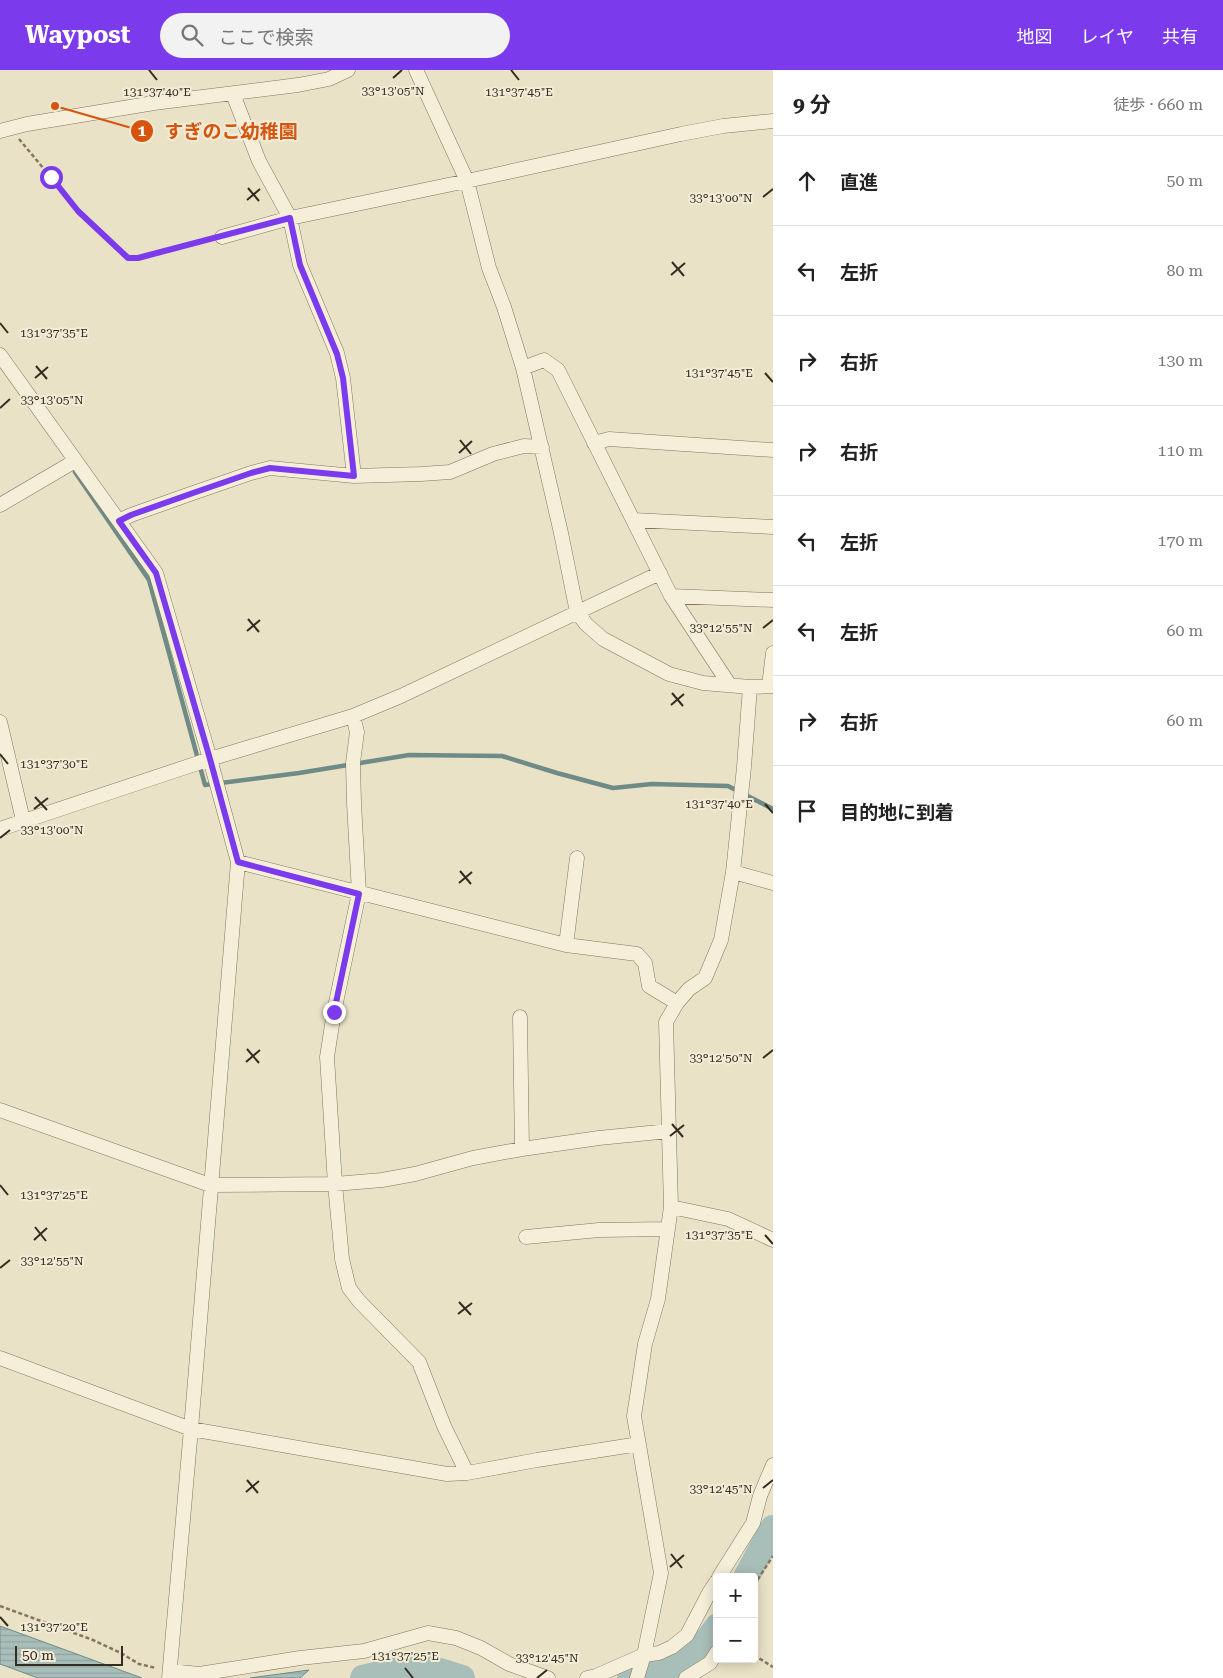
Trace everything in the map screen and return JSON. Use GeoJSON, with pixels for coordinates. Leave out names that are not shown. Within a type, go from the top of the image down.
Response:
{"type":"FeatureCollection","features":[{"type":"Feature","properties":{"kind":"street"},"geometry":{"type":"LineString","coordinates":[[5,129],[154,103],[298,85],[329,79],[348,70]]}},
{"type":"Feature","properties":{"kind":"street"},"geometry":{"type":"LineString","coordinates":[[416,70],[467,181],[489,268],[524,368],[578,612],[586,624],[603,638],[669,674],[703,683],[750,687],[771,686],[773,653]]}},
{"type":"Feature","properties":{"kind":"street"},"geometry":{"type":"LineString","coordinates":[[233,94],[259,161],[290,218],[300,265],[337,354],[341,370],[354,476]]}},
{"type":"Feature","properties":{"kind":"street"},"geometry":{"type":"LineString","coordinates":[[222,237],[290,218],[681,134],[723,126],[773,121]]}},
{"type":"Feature","properties":{"kind":"street"},"geometry":{"type":"LineString","coordinates":[[0,355],[156,573],[238,862],[169,1674],[199,1674],[300,1658],[364,1651],[428,1633],[456,1638],[481,1648],[509,1664],[548,1678]]}},
{"type":"Feature","properties":{"kind":"street"},"geometry":{"type":"LineString","coordinates":[[524,368],[544,360],[558,370],[671,596],[729,684]]}},
{"type":"Feature","properties":{"kind":"street"},"geometry":{"type":"LineString","coordinates":[[594,443],[609,439],[773,450]]}},
{"type":"Feature","properties":{"kind":"street"},"geometry":{"type":"LineString","coordinates":[[119,521],[251,473],[270,468],[354,476],[400,476],[450,472],[493,454],[524,446],[542,447]]}},
{"type":"Feature","properties":{"kind":"street"},"geometry":{"type":"LineString","coordinates":[[0,505],[75,461]]}},
{"type":"Feature","properties":{"kind":"street"},"geometry":{"type":"LineString","coordinates":[[633,520],[773,527]]}},
{"type":"Feature","properties":{"kind":"street"},"geometry":{"type":"LineString","coordinates":[[0,828],[210,759],[353,716],[400,696],[660,573]]}},
{"type":"Feature","properties":{"kind":"street"},"geometry":{"type":"LineString","coordinates":[[671,596],[773,600]]}},
{"type":"Feature","properties":{"kind":"street"},"geometry":{"type":"LineString","coordinates":[[637,1678],[644,1655],[661,1573],[634,1416],[645,1344],[658,1299],[671,1207],[666,1022],[677,1003],[689,989],[705,978],[721,940],[733,872],[750,687]]}},
{"type":"Feature","properties":{"kind":"street"},"geometry":{"type":"LineString","coordinates":[[353,716],[357,732],[353,763],[359,894],[334,1012],[327,1057],[342,1259],[349,1288],[359,1301],[419,1362],[444,1426],[467,1473]]}},
{"type":"Feature","properties":{"kind":"street"},"geometry":{"type":"LineString","coordinates":[[0,722],[24,820]]}},
{"type":"Feature","properties":{"kind":"street"},"geometry":{"type":"LineString","coordinates":[[566,945],[577,858]]}},
{"type":"Feature","properties":{"kind":"street"},"geometry":{"type":"LineString","coordinates":[[238,862],[566,945],[637,954],[644,962],[649,986],[677,1003]]}},
{"type":"Feature","properties":{"kind":"street"},"geometry":{"type":"LineString","coordinates":[[733,872],[773,883]]}},
{"type":"Feature","properties":{"kind":"street"},"geometry":{"type":"LineString","coordinates":[[520,1017],[522,1149]]}},
{"type":"Feature","properties":{"kind":"street"},"geometry":{"type":"LineString","coordinates":[[0,1110],[210,1185],[335,1184],[382,1180],[415,1174],[472,1158],[522,1149],[599,1138],[669,1131]]}},
{"type":"Feature","properties":{"kind":"street"},"geometry":{"type":"LineString","coordinates":[[671,1207],[728,1219],[773,1240]]}},
{"type":"Feature","properties":{"kind":"street"},"geometry":{"type":"LineString","coordinates":[[526,1237],[599,1230],[668,1229]]}},
{"type":"Feature","properties":{"kind":"street"},"geometry":{"type":"LineString","coordinates":[[0,1358],[191,1428],[447,1474],[467,1473],[639,1444]]}},
{"type":"Feature","properties":{"kind":"street"},"geometry":{"type":"LineString","coordinates":[[722,1573],[753,1523],[760,1496],[773,1464]]}},
{"type":"Feature","properties":{"kind":"street"},"geometry":{"type":"LineString","coordinates":[[588,1678],[644,1655],[659,1653],[672,1647],[687,1635],[713,1587]]}},
{"type":"Feature","properties":{"kind":"street"},"geometry":{"type":"LineString","coordinates":[[686,1678],[710,1663],[713,1658]]}},
{"type":"Feature","properties":{"kind":"path"},"geometry":{"type":"LineString","coordinates":[[5,129],[78,211],[128,258],[138,258],[222,237]]}},
{"type":"Feature","properties":{"kind":"path"},"geometry":{"type":"LineString","coordinates":[[758,1579],[773,1556]]}},
{"type":"Feature","properties":{"kind":"path"},"geometry":{"type":"LineString","coordinates":[[0,1606],[93,1640],[140,1664],[169,1674]]}},
{"type":"Feature","properties":{"kind":"path"},"geometry":{"type":"LineString","coordinates":[[758,1658],[773,1667]]}},
{"type":"Feature","properties":{"kind":"water"},"geometry":{"type":"Polygon","coordinates":[[[0,1626],[142,1678],[38,1678],[0,1664],[0,1626]]]}},
{"type":"Feature","properties":{"kind":"water"},"geometry":{"type":"Polygon","coordinates":[[[309,1670],[300,1678],[250,1678],[309,1670]]]}},
{"type":"Feature","properties":{"kind":"waterway"},"geometry":{"type":"LineString","coordinates":[[75,472],[149,580],[205,785],[299,773],[409,755],[502,756],[613,788],[652,784],[728,786],[773,809]]}},
{"type":"Feature","properties":{"kind":"waterway"},"geometry":{"type":"LineString","coordinates":[[748,1573],[773,1528]]}},
{"type":"Feature","properties":{"kind":"waterway"},"geometry":{"type":"LineString","coordinates":[[630,1678],[661,1672],[698,1652],[713,1632]]}},
{"type":"Feature","properties":{"kind":"waterway"},"geometry":{"type":"LineString","coordinates":[[363,1678],[408,1667],[430,1668],[462,1678]]}},
{"type":"Feature","properties":{"kind":"place","name":"すぎのこ幼稚園"},"geometry":{"type":"Point","coordinates":[55,106]}},
{"type":"Feature","properties":{"kind":"route"},"geometry":{"type":"LineString","coordinates":[[51,177],[78,211],[128,258],[138,258],[290,218],[300,265],[337,354],[343,378],[354,476],[270,468],[193,493],[119,521],[156,573],[238,862],[359,894],[334,1012]]}}]}
